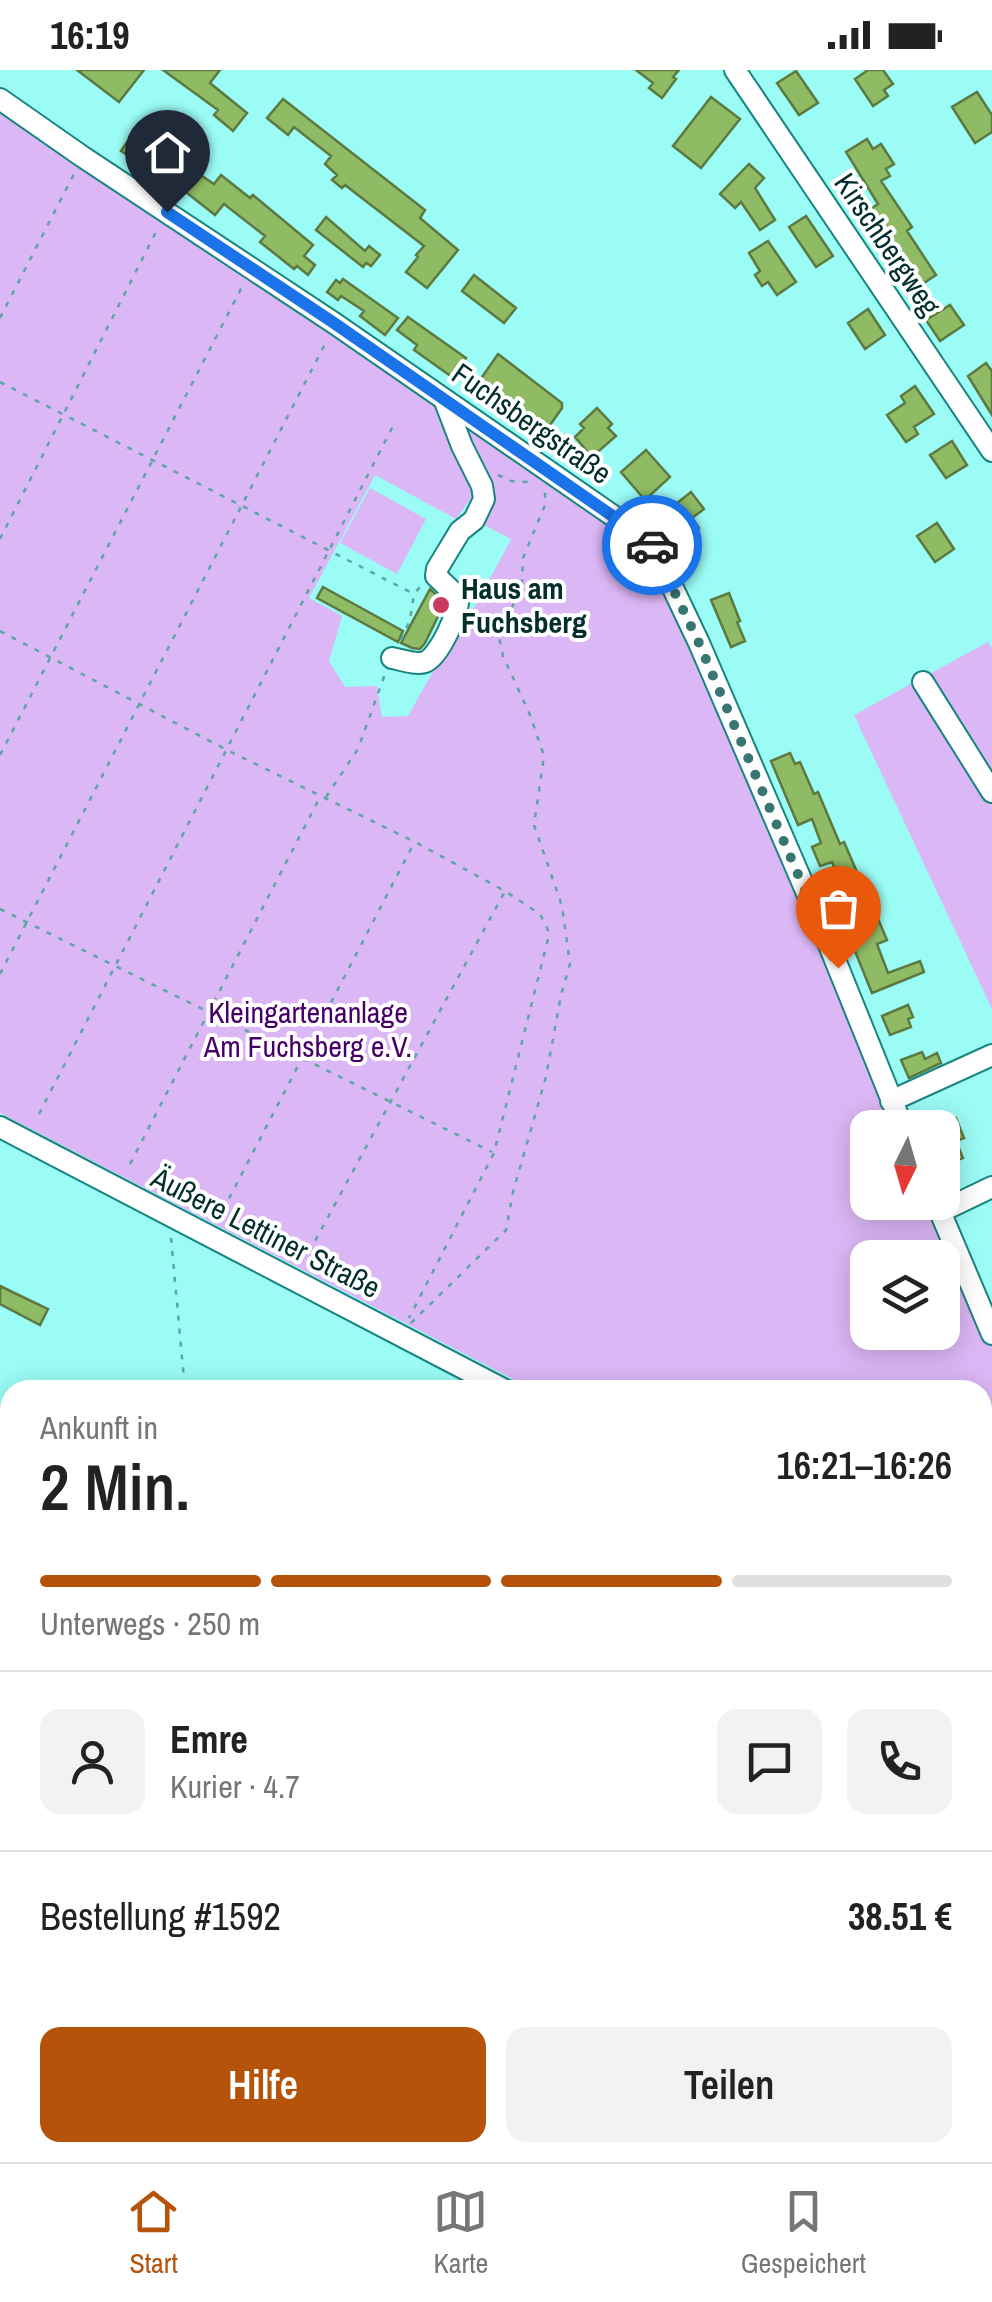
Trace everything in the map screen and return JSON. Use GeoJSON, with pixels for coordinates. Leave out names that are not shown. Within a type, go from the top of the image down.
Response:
{"type":"FeatureCollection","features":[{"type":"Feature","properties":{"kind":"street","name":"Kirschbergweg"},"geometry":{"type":"LineString","coordinates":[[735,70],[992,451]]}},
{"type":"Feature","properties":{"kind":"street","name":"Fuchsbergstraße"},"geometry":{"type":"LineString","coordinates":[[0,98],[444,399],[537,476],[650,542],[699,643],[895,1110]]}},
{"type":"Feature","properties":{"kind":"street"},"geometry":{"type":"LineString","coordinates":[[391,661],[422,663],[432,658],[459,604],[458,596],[436,576],[437,569],[460,531],[474,520],[484,499],[444,399]]}},
{"type":"Feature","properties":{"kind":"street"},"geometry":{"type":"LineString","coordinates":[[923,682],[992,792]]}},
{"type":"Feature","properties":{"kind":"street"},"geometry":{"type":"LineString","coordinates":[[891,1101],[992,1056]]}},
{"type":"Feature","properties":{"kind":"street","name":"Äußere Lettiner Straße"},"geometry":{"type":"LineString","coordinates":[[0,1127],[486,1380]]}},
{"type":"Feature","properties":{"kind":"street"},"geometry":{"type":"LineString","coordinates":[[960,1199],[992,1187]]}},
{"type":"Feature","properties":{"kind":"street"},"geometry":{"type":"LineString","coordinates":[[944,1220],[992,1334]]}},
{"type":"Feature","properties":{"kind":"path"},"geometry":{"type":"LineString","coordinates":[[0,318],[83,157]]}},
{"type":"Feature","properties":{"kind":"path"},"geometry":{"type":"LineString","coordinates":[[0,539],[167,212]]}},
{"type":"Feature","properties":{"kind":"path"},"geometry":{"type":"LineString","coordinates":[[0,756],[244,284]]}},
{"type":"Feature","properties":{"kind":"path"},"geometry":{"type":"LineString","coordinates":[[0,974],[325,344]]}},
{"type":"Feature","properties":{"kind":"path"},"geometry":{"type":"LineString","coordinates":[[0,382],[414,594]]}},
{"type":"Feature","properties":{"kind":"path"},"geometry":{"type":"LineString","coordinates":[[40,1114],[393,426]]}},
{"type":"Feature","properties":{"kind":"path"},"geometry":{"type":"LineString","coordinates":[[400,1335],[506,1230],[512,1192],[546,1077],[570,964],[562,906],[534,825],[544,756],[499,637],[522,585],[523,558],[545,505],[537,476],[510,481],[497,474]]}},
{"type":"Feature","properties":{"kind":"path"},"geometry":{"type":"LineString","coordinates":[[130,1164],[323,797],[358,749],[410,620],[414,594],[436,576]]}},
{"type":"Feature","properties":{"kind":"path"},"geometry":{"type":"LineString","coordinates":[[0,632],[415,842],[540,914],[548,930],[494,1153],[400,1335]]}},
{"type":"Feature","properties":{"kind":"path"},"geometry":{"type":"LineString","coordinates":[[223,1210],[415,842]]}},
{"type":"Feature","properties":{"kind":"path"},"geometry":{"type":"LineString","coordinates":[[310,1252],[504,891]]}},
{"type":"Feature","properties":{"kind":"path"},"geometry":{"type":"LineString","coordinates":[[0,909],[494,1153]]}},
{"type":"Feature","properties":{"kind":"path"},"geometry":{"type":"LineString","coordinates":[[168,1216],[185,1380]]}},
{"type":"Feature","properties":{"kind":"green space","name":"Kleingartenanlage Am Fuchsberg e.V."},"geometry":{"type":"Polygon","coordinates":[[[0,111],[161,222],[651,542],[896,1110],[850,1110],[850,1220],[943,1220],[952,1240],[850,1240],[850,1350],[960,1350],[960,1259],[992,1334],[992,1380],[515,1380],[0,1113],[0,111]],[[375,475],[309,598],[342,616],[329,661],[345,687],[377,686],[382,717],[408,716],[511,539],[474,520],[471,498],[456,519],[375,475]]]}},
{"type":"Feature","properties":{"kind":"green space"},"geometry":{"type":"Polygon","coordinates":[[[370,488],[426,519],[397,574],[340,543],[370,488]]]}},
{"type":"Feature","properties":{"kind":"green space"},"geometry":{"type":"Polygon","coordinates":[[[988,642],[992,648],[992,1009],[854,715],[988,642]]]}},
{"type":"Feature","properties":{"kind":"building"},"geometry":{"type":"Polygon","coordinates":[[[77,70],[144,70],[119,102],[77,70]]]}},
{"type":"Feature","properties":{"kind":"building"},"geometry":{"type":"Polygon","coordinates":[[[163,70],[220,70],[210,83],[247,113],[233,131],[214,115],[218,110],[163,70]]]}},
{"type":"Feature","properties":{"kind":"building"},"geometry":{"type":"Polygon","coordinates":[[[636,70],[679,70],[662,98],[649,88],[653,83],[636,70]]]}},
{"type":"Feature","properties":{"kind":"building"},"geometry":{"type":"Polygon","coordinates":[[[868,70],[883,70],[893,84],[884,90],[888,96],[873,106],[855,79],[868,70]]]}},
{"type":"Feature","properties":{"kind":"building"},"geometry":{"type":"Polygon","coordinates":[[[796,71],[818,103],[799,115],[777,83],[796,71]]]}},
{"type":"Feature","properties":{"kind":"building"},"geometry":{"type":"Polygon","coordinates":[[[977,92],[992,115],[992,132],[975,143],[952,107],[977,92]]]}},
{"type":"Feature","properties":{"kind":"building"},"geometry":{"type":"Polygon","coordinates":[[[711,97],[740,119],[701,168],[673,146],[711,97]]]}},
{"type":"Feature","properties":{"kind":"building"},"geometry":{"type":"Polygon","coordinates":[[[283,99],[425,210],[420,218],[458,250],[427,288],[406,272],[424,246],[345,185],[342,188],[332,180],[337,175],[325,164],[331,156],[294,127],[288,135],[267,118],[283,99]]]}},
{"type":"Feature","properties":{"kind":"building"},"geometry":{"type":"Polygon","coordinates":[[[136,129],[158,144],[143,165],[121,151],[136,129]]]}},
{"type":"Feature","properties":{"kind":"building"},"geometry":{"type":"Polygon","coordinates":[[[867,139],[873,149],[881,144],[894,164],[886,169],[890,176],[881,181],[912,227],[907,231],[936,275],[918,287],[863,214],[878,204],[846,152],[867,139]]]}},
{"type":"Feature","properties":{"kind":"building"},"geometry":{"type":"Polygon","coordinates":[[[177,159],[214,184],[221,175],[250,198],[253,195],[313,245],[304,256],[315,265],[308,275],[260,242],[265,236],[224,204],[215,215],[163,179],[177,159]]]}},
{"type":"Feature","properties":{"kind":"building"},"geometry":{"type":"Polygon","coordinates":[[[749,164],[764,178],[755,188],[775,220],[760,230],[741,202],[735,208],[720,194],[749,164]]]}},
{"type":"Feature","properties":{"kind":"building"},"geometry":{"type":"Polygon","coordinates":[[[806,216],[833,256],[816,267],[789,227],[806,216]]]}},
{"type":"Feature","properties":{"kind":"building"},"geometry":{"type":"Polygon","coordinates":[[[326,217],[365,251],[369,246],[380,255],[371,266],[366,263],[363,267],[316,230],[326,217]]]}},
{"type":"Feature","properties":{"kind":"building"},"geometry":{"type":"Polygon","coordinates":[[[768,241],[796,282],[777,295],[768,282],[762,286],[755,275],[760,271],[749,253],[768,241]]]}},
{"type":"Feature","properties":{"kind":"building"},"geometry":{"type":"Polygon","coordinates":[[[474,275],[516,308],[504,323],[462,291],[474,275]]]}},
{"type":"Feature","properties":{"kind":"building"},"geometry":{"type":"Polygon","coordinates":[[[343,279],[398,318],[385,335],[360,316],[364,311],[327,292],[336,280],[340,283],[343,279]]]}},
{"type":"Feature","properties":{"kind":"building"},"geometry":{"type":"Polygon","coordinates":[[[950,305],[964,325],[940,341],[926,320],[950,305]]]}},
{"type":"Feature","properties":{"kind":"building"},"geometry":{"type":"Polygon","coordinates":[[[868,309],[885,335],[865,349],[848,323],[868,309]]]}},
{"type":"Feature","properties":{"kind":"building"},"geometry":{"type":"Polygon","coordinates":[[[408,317],[466,358],[452,377],[414,350],[417,345],[397,330],[408,317]]]}},
{"type":"Feature","properties":{"kind":"building"},"geometry":{"type":"Polygon","coordinates":[[[498,354],[562,403],[543,435],[473,390],[498,354]]]}},
{"type":"Feature","properties":{"kind":"building"},"geometry":{"type":"Polygon","coordinates":[[[986,363],[992,371],[992,415],[968,376],[986,363]]]}},
{"type":"Feature","properties":{"kind":"building"},"geometry":{"type":"Polygon","coordinates":[[[915,386],[934,414],[914,427],[918,434],[906,442],[887,415],[905,403],[901,396],[915,386]]]}},
{"type":"Feature","properties":{"kind":"building"},"geometry":{"type":"Polygon","coordinates":[[[597,408],[612,424],[608,428],[616,436],[592,457],[575,437],[584,428],[580,424],[597,408]]]}},
{"type":"Feature","properties":{"kind":"building"},"geometry":{"type":"Polygon","coordinates":[[[952,441],[967,465],[946,478],[930,455],[952,441]]]}},
{"type":"Feature","properties":{"kind":"building"},"geometry":{"type":"Polygon","coordinates":[[[646,450],[670,477],[645,500],[621,472],[646,450]]]}},
{"type":"Feature","properties":{"kind":"building"},"geometry":{"type":"Polygon","coordinates":[[[691,492],[704,509],[692,518],[699,528],[681,541],[662,515],[691,492]]]}},
{"type":"Feature","properties":{"kind":"building"},"geometry":{"type":"Polygon","coordinates":[[[937,523],[954,549],[935,562],[917,536],[937,523]]]}},
{"type":"Feature","properties":{"kind":"building"},"geometry":{"type":"Polygon","coordinates":[[[323,587],[403,631],[398,642],[317,598],[323,587]]]}},
{"type":"Feature","properties":{"kind":"building"},"geometry":{"type":"Polygon","coordinates":[[[430,589],[444,602],[425,643],[420,649],[412,648],[401,643],[430,589]]]}},
{"type":"Feature","properties":{"kind":"building"},"geometry":{"type":"Polygon","coordinates":[[[729,593],[745,641],[731,647],[711,600],[729,593]]]}},
{"type":"Feature","properties":{"kind":"building"},"geometry":{"type":"Polygon","coordinates":[[[790,753],[795,764],[800,762],[814,794],[818,792],[840,844],[844,842],[863,886],[858,888],[870,916],[876,914],[887,940],[877,944],[888,973],[920,961],[924,972],[872,993],[842,919],[838,921],[829,900],[834,897],[830,889],[841,884],[832,862],[820,866],[812,847],[821,843],[812,819],[798,825],[771,761],[790,753]]]}},
{"type":"Feature","properties":{"kind":"building"},"geometry":{"type":"Polygon","coordinates":[[[908,1005],[913,1017],[908,1019],[911,1027],[890,1035],[882,1016],[908,1005]]]}},
{"type":"Feature","properties":{"kind":"building"},"geometry":{"type":"Polygon","coordinates":[[[922,1052],[925,1059],[937,1053],[941,1063],[909,1078],[901,1060],[922,1052]]]}},
{"type":"Feature","properties":{"kind":"building"},"geometry":{"type":"Polygon","coordinates":[[[0,1286],[48,1309],[40,1325],[0,1304],[0,1286]]]}},
{"type":"Feature","properties":{"kind":"way so far"},"geometry":{"type":"LineString","coordinates":[[652,545],[699,643],[838,968]]}},
{"type":"Feature","properties":{"kind":"place","name":"Haus am Fuchsberg"},"geometry":{"type":"Point","coordinates":[441,605]}},
{"type":"Feature","properties":{"kind":"route"},"geometry":{"type":"LineString","coordinates":[[167,212],[334,323],[652,545]]}}]}
